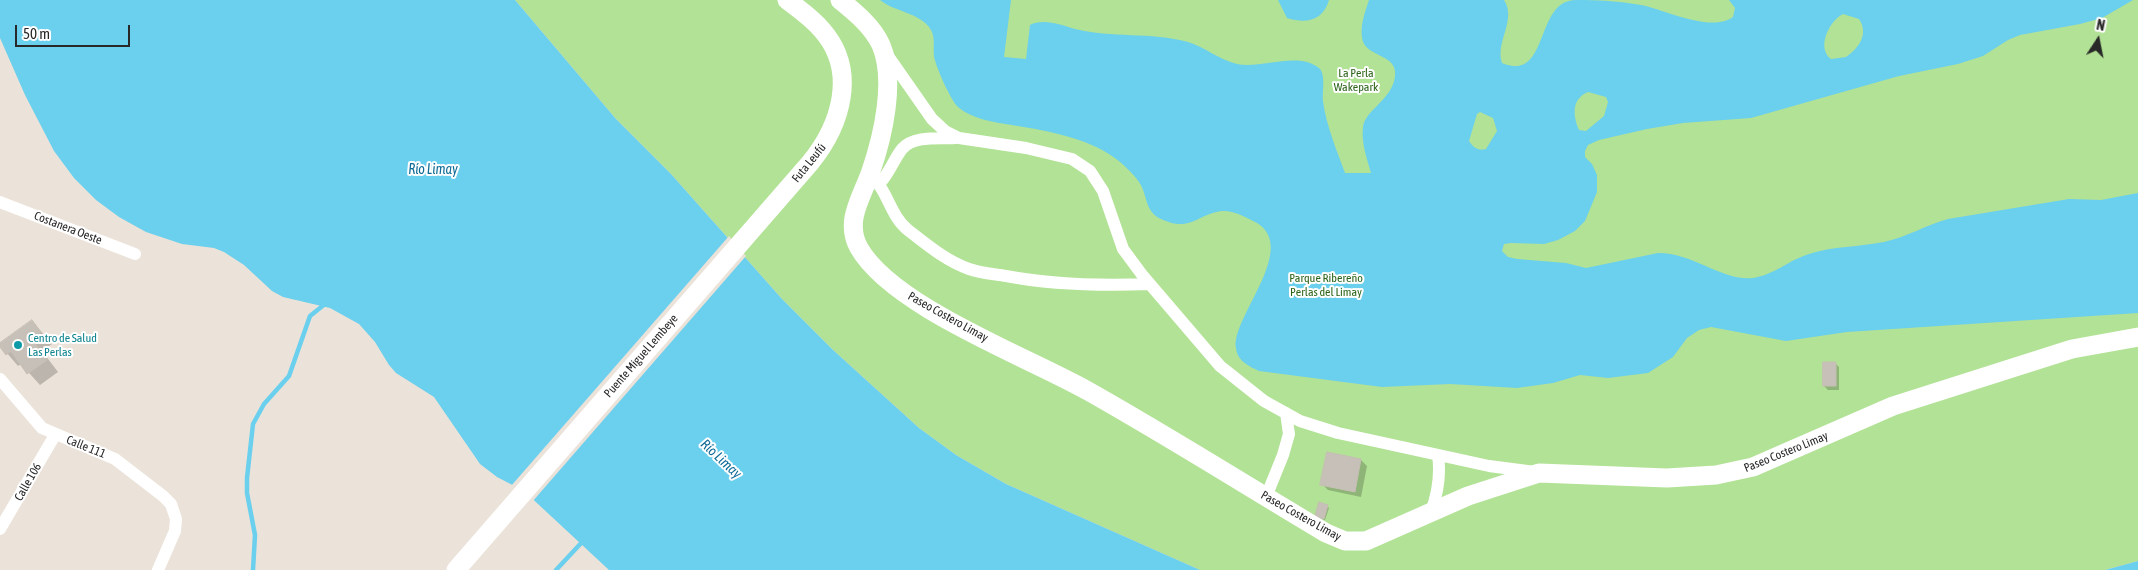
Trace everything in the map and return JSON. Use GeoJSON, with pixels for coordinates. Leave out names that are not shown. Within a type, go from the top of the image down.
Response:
{"type":"FeatureCollection","features":[{"type":"Feature","properties":{"kind":"street","name":"Futa Leufú"},"geometry":{"type":"LineString","coordinates":[[780,196],[820,151],[828,138],[836,124],[843,90],[839,59],[833,45],[822,30],[787,0]]}},
{"type":"Feature","properties":{"kind":"street","name":"Paseo Costero Limay"},"geometry":{"type":"LineString","coordinates":[[840,0],[862,19],[881,46],[885,60],[887,94],[874,179],[856,208],[852,226],[860,249],[878,271],[893,284],[944,317],[1088,391],[1335,538],[1356,542],[1366,541],[1476,492],[1539,472],[1668,478],[1736,472],[1753,468],[1893,406],[2072,348],[2138,337]]}},
{"type":"Feature","properties":{"kind":"street"},"geometry":{"type":"LineString","coordinates":[[881,46],[903,81],[932,119],[945,131],[959,138]]}},
{"type":"Feature","properties":{"kind":"street"},"geometry":{"type":"LineString","coordinates":[[1150,284],[1103,286],[1041,283],[969,269],[948,259],[906,228],[887,202],[874,179],[891,170],[903,148],[915,140],[959,138],[1036,150],[1072,159],[1090,171],[1102,191],[1123,249],[1150,284],[1220,366],[1264,401],[1300,421],[1338,433],[1489,466],[1539,472]]}},
{"type":"Feature","properties":{"kind":"street","name":"Puente Miguel Lembeye"},"geometry":{"type":"LineString","coordinates":[[456,570],[780,196]]}},
{"type":"Feature","properties":{"kind":"street","name":"Costanera Oeste"},"geometry":{"type":"LineString","coordinates":[[0,202],[135,254]]}},
{"type":"Feature","properties":{"kind":"street","name":"Calle 111"},"geometry":{"type":"LineString","coordinates":[[0,378],[36,422],[55,435],[115,460],[164,496],[176,513],[175,531],[158,570]]}},
{"type":"Feature","properties":{"kind":"street"},"geometry":{"type":"LineString","coordinates":[[1266,497],[1283,456],[1289,434],[1286,413]]}},
{"type":"Feature","properties":{"kind":"street","name":"Calle 106"},"geometry":{"type":"LineString","coordinates":[[0,529],[55,435]]}},
{"type":"Feature","properties":{"kind":"street"},"geometry":{"type":"LineString","coordinates":[[1431,512],[1438,493],[1440,469],[1438,455]]}},
{"type":"Feature","properties":{"kind":"green space","name":"Parque Ribereño Perlas del Limay"},"geometry":{"type":"Polygon","coordinates":[[[515,0],[2138,0],[2138,561],[2105,570],[1200,570],[1006,484],[956,455],[919,428],[832,349],[782,299],[671,174],[616,119],[515,0]]]}},
{"type":"Feature","properties":{"kind":"water","name":"Río Limay"},"geometry":{"type":"Polygon","coordinates":[[[0,0],[515,0],[616,119],[671,174],[782,299],[832,349],[919,428],[956,455],[1006,484],[1200,570],[609,570],[524,491],[497,477],[480,464],[434,397],[396,373],[375,342],[359,324],[330,308],[283,297],[272,291],[244,265],[224,252],[214,248],[182,244],[146,232],[119,217],[96,200],[74,178],[54,151],[25,95],[0,38],[0,0]]]}},
{"type":"Feature","properties":{"kind":"water"},"geometry":{"type":"Polygon","coordinates":[[[880,0],[1011,0],[1004,57],[1026,59],[1030,25],[1047,22],[1089,32],[1160,37],[1188,42],[1224,60],[1237,64],[1247,65],[1290,61],[1310,63],[1319,68],[1322,74],[1323,101],[1327,119],[1345,173],[1371,173],[1366,156],[1363,127],[1369,115],[1385,98],[1393,84],[1395,69],[1392,63],[1364,44],[1362,23],[1369,0],[1504,0],[1508,15],[1501,47],[1502,63],[1517,66],[1528,62],[1535,52],[1553,13],[1563,4],[1576,0],[1641,5],[1688,19],[1713,23],[1733,17],[1735,8],[1729,0],[2133,0],[2102,18],[2020,35],[2008,40],[1983,56],[1958,64],[1899,76],[1751,118],[1683,123],[1599,140],[1588,145],[1585,151],[1585,157],[1592,164],[1597,175],[1597,192],[1585,221],[1575,231],[1558,240],[1544,244],[1504,244],[1502,251],[1508,257],[1517,259],[1566,263],[1586,268],[1658,253],[1671,254],[1684,257],[1730,275],[1741,278],[1753,278],[1768,274],[1809,254],[1827,249],[1884,242],[1948,219],[2069,199],[2101,200],[2138,193],[2138,313],[1847,332],[1786,341],[1711,327],[1699,330],[1687,338],[1673,357],[1648,373],[1608,378],[1580,375],[1553,383],[1517,388],[1450,384],[1382,387],[1259,371],[1241,360],[1236,348],[1237,335],[1260,284],[1271,249],[1268,235],[1257,223],[1240,215],[1222,211],[1187,223],[1171,223],[1161,219],[1152,212],[1142,187],[1127,168],[1112,156],[1091,144],[1042,130],[986,120],[964,111],[955,103],[940,75],[934,56],[933,34],[929,27],[918,18],[880,0]],[[1843,14],[1833,22],[1826,35],[1825,48],[1831,59],[1846,57],[1855,49],[1863,35],[1859,19],[1843,14]],[[1588,92],[1582,95],[1576,103],[1575,119],[1579,130],[1586,131],[1604,116],[1608,102],[1606,97],[1588,92]],[[1480,112],[1477,114],[1469,141],[1481,150],[1486,149],[1497,131],[1493,118],[1480,112]]]}},
{"type":"Feature","properties":{"kind":"water"},"geometry":{"type":"Polygon","coordinates":[[[1278,0],[1329,0],[1323,13],[1318,17],[1301,21],[1287,18],[1278,0]]]}},
{"type":"Feature","properties":{"kind":"water"},"geometry":{"type":"Polygon","coordinates":[[[2138,561],[2138,570],[2105,570],[2138,561]]]}},
{"type":"Feature","properties":{"kind":"pier"},"geometry":{"type":"Polygon","coordinates":[[[729,236],[746,256],[532,502],[511,486],[729,236]]]}},
{"type":"Feature","properties":{"kind":"building","name":"Centro de Salud Las Perlas"},"geometry":{"type":"Polygon","coordinates":[[[32,320],[41,332],[31,338],[47,360],[27,374],[11,351],[6,355],[0,347],[0,343],[32,320]]]}},
{"type":"Feature","properties":{"kind":"building"},"geometry":{"type":"Polygon","coordinates":[[[1823,362],[1836,362],[1836,386],[1823,386],[1823,362]]]}},
{"type":"Feature","properties":{"kind":"building"},"geometry":{"type":"Polygon","coordinates":[[[1327,452],[1361,459],[1355,492],[1320,485],[1327,452]]]}},
{"type":"Feature","properties":{"kind":"building"},"geometry":{"type":"Polygon","coordinates":[[[1319,502],[1328,505],[1324,519],[1315,517],[1319,502]]]}},
{"type":"Feature","properties":{"kind":"waterway"},"geometry":{"type":"LineString","coordinates":[[253,570],[255,535],[247,493],[253,424],[264,404],[289,376],[310,316],[325,304]]}},
{"type":"Feature","properties":{"kind":"waterway"},"geometry":{"type":"LineString","coordinates":[[556,570],[584,540]]}},
{"type":"Feature","properties":{"kind":"place","name":"Centro de Salud Las Perlas"},"geometry":{"type":"Point","coordinates":[18,345]}},
{"type":"Feature","properties":{"kind":"park label","name":"La Perla Wakepark"},"geometry":{"type":"Point","coordinates":[1356,80]}}]}
